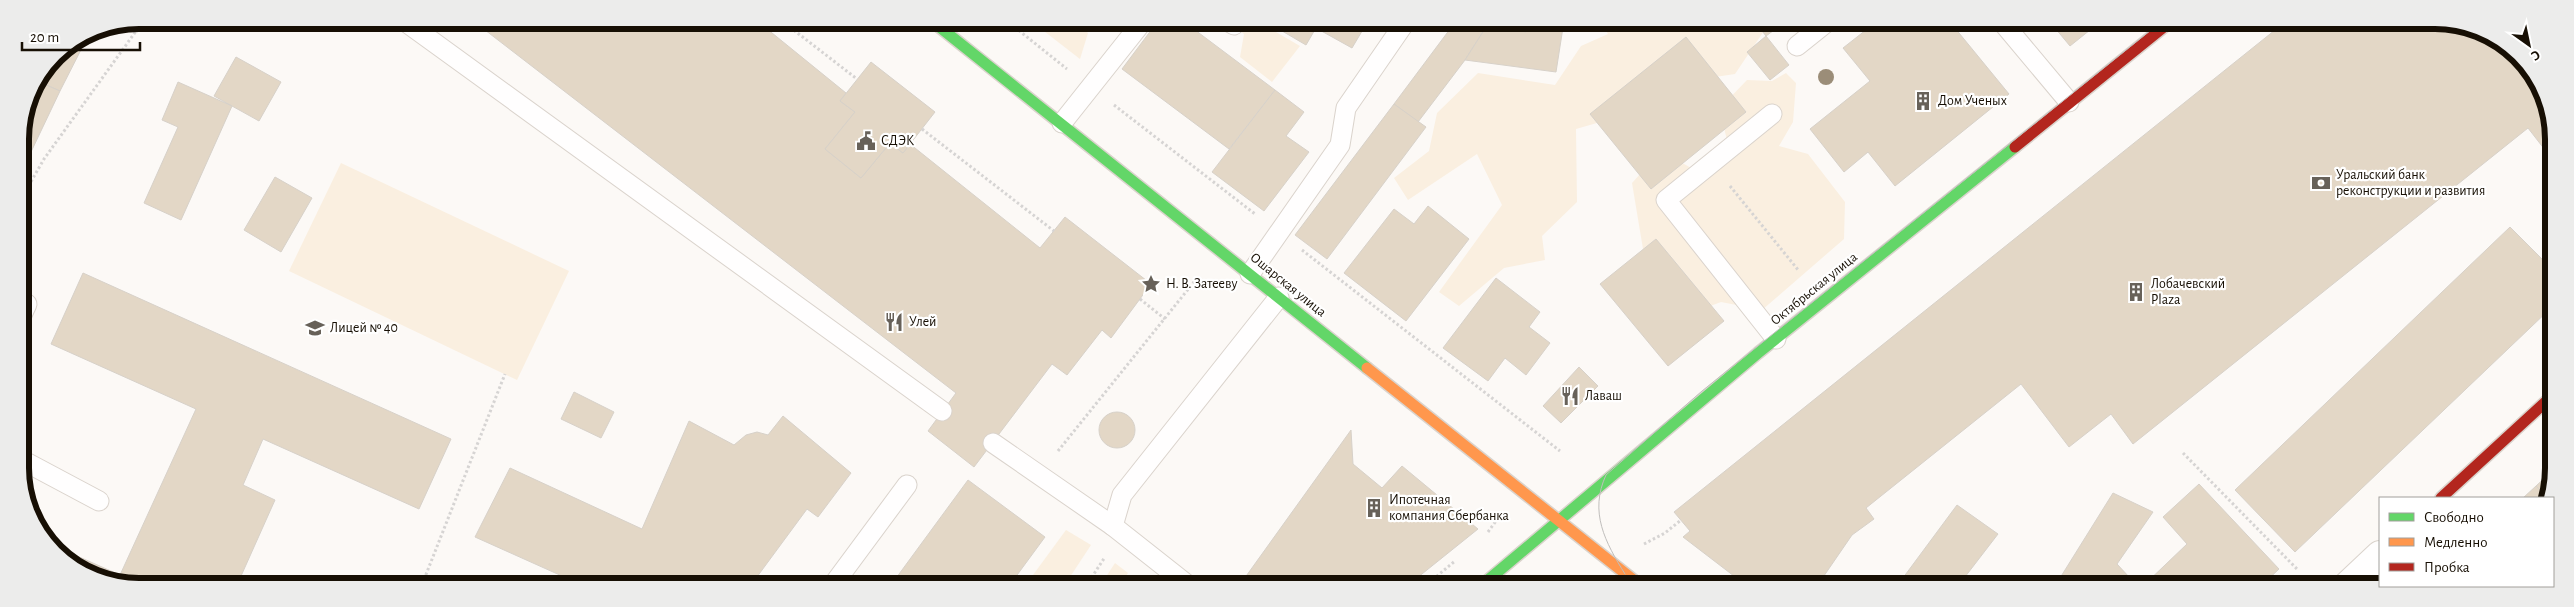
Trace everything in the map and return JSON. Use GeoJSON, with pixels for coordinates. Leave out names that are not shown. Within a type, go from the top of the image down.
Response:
{"type":"FeatureCollection","features":[{"type":"Feature","properties":{"kind":"street","name":"Ошарская улица"},"geometry":{"type":"LineString","coordinates":[[942,29],[1630,578]]}},
{"type":"Feature","properties":{"kind":"street","name":"Октябрьская улица"},"geometry":{"type":"LineString","coordinates":[[1490,578],[1776,339],[2161,29]]}},
{"type":"Feature","properties":{"kind":"street"},"geometry":{"type":"LineString","coordinates":[[2443,497],[2545,402]]}},
{"type":"Feature","properties":{"kind":"street"},"geometry":{"type":"LineString","coordinates":[[2356,578],[2379,556]]}},
{"type":"Feature","properties":{"kind":"lane"},"geometry":{"type":"LineString","coordinates":[[415,29],[942,411]]}},
{"type":"Feature","properties":{"kind":"lane"},"geometry":{"type":"LineString","coordinates":[[1062,124],[1137,29]]}},
{"type":"Feature","properties":{"kind":"lane"},"geometry":{"type":"LineString","coordinates":[[1250,274],[1340,145],[1346,108],[1400,29]]}},
{"type":"Feature","properties":{"kind":"lane"},"geometry":{"type":"LineString","coordinates":[[1797,46],[1818,29]]}},
{"type":"Feature","properties":{"kind":"lane"},"geometry":{"type":"LineString","coordinates":[[2008,29],[2069,102]]}},
{"type":"Feature","properties":{"kind":"lane"},"geometry":{"type":"LineString","coordinates":[[1772,114],[1666,200],[1776,339]]}},
{"type":"Feature","properties":{"kind":"lane"},"geometry":{"type":"LineString","coordinates":[[1113,526],[1122,495],[1279,297]]}},
{"type":"Feature","properties":{"kind":"lane"},"geometry":{"type":"LineString","coordinates":[[993,443],[1040,473],[1113,526],[1179,578]]}},
{"type":"Feature","properties":{"kind":"lane"},"geometry":{"type":"LineString","coordinates":[[29,464],[99,500]]}},
{"type":"Feature","properties":{"kind":"lane"},"geometry":{"type":"LineString","coordinates":[[838,578],[907,485]]}},
{"type":"Feature","properties":{"kind":"path"},"geometry":{"type":"LineString","coordinates":[[29,185],[44,159],[137,29]]}},
{"type":"Feature","properties":{"kind":"path"},"geometry":{"type":"LineString","coordinates":[[792,29],[857,79]]}},
{"type":"Feature","properties":{"kind":"path"},"geometry":{"type":"LineString","coordinates":[[922,129],[1054,231]]}},
{"type":"Feature","properties":{"kind":"path"},"geometry":{"type":"LineString","coordinates":[[1711,164],[1799,271]]}},
{"type":"Feature","properties":{"kind":"path"},"geometry":{"type":"LineString","coordinates":[[1040,473],[1220,249]]}},
{"type":"Feature","properties":{"kind":"path"},"geometry":{"type":"LineString","coordinates":[[1140,299],[1165,319]]}},
{"type":"Feature","properties":{"kind":"path"},"geometry":{"type":"LineString","coordinates":[[426,578],[425,577],[505,374]]}},
{"type":"Feature","properties":{"kind":"path"},"geometry":{"type":"LineString","coordinates":[[2184,453],[2297,569]]}},
{"type":"Feature","properties":{"kind":"path"},"geometry":{"type":"LineString","coordinates":[[1485,536],[1502,514]]}},
{"type":"Feature","properties":{"kind":"path"},"geometry":{"type":"LineString","coordinates":[[1665,534],[1681,520]]}},
{"type":"Feature","properties":{"kind":"path"},"geometry":{"type":"LineString","coordinates":[[1091,578],[1106,554]]}},
{"type":"Feature","properties":{"kind":"shaded area"},"geometry":{"type":"Polygon","coordinates":[[[1041,29],[1083,29],[1088,33],[1080,59],[1041,29]]]}},
{"type":"Feature","properties":{"kind":"shaded area"},"geometry":{"type":"Polygon","coordinates":[[[1237,29],[1271,29],[1300,46],[1272,82],[1240,57],[1244,34],[1237,29]]]}},
{"type":"Feature","properties":{"kind":"shaded area"},"geometry":{"type":"Polygon","coordinates":[[[1605,29],[1765,29],[1735,74],[1642,88],[1635,112],[1576,129],[1577,202],[1542,236],[1545,260],[1504,268],[1459,306],[1439,292],[1502,205],[1477,154],[1408,200],[1394,178],[1429,151],[1437,113],[1478,73],[1555,85],[1581,46],[1608,34],[1605,29]]]}},
{"type":"Feature","properties":{"kind":"shaded area"},"geometry":{"type":"Polygon","coordinates":[[[1786,73],[1796,83],[1793,122],[1779,146],[1808,154],[1845,202],[1844,239],[1762,310],[1721,302],[1697,311],[1645,261],[1632,183],[1661,151],[1709,178],[1732,159],[1719,109],[1747,80],[1772,81],[1786,73]]]}},
{"type":"Feature","properties":{"kind":"shaded area"},"geometry":{"type":"Polygon","coordinates":[[[341,163],[569,271],[517,380],[289,271],[341,163]]]}},
{"type":"Feature","properties":{"kind":"shaded area"},"geometry":{"type":"Polygon","coordinates":[[[1066,530],[1091,545],[1069,578],[1038,578],[1033,575],[1066,530]]]}},
{"type":"Feature","properties":{"kind":"shaded area"},"geometry":{"type":"Polygon","coordinates":[[[1115,563],[1128,573],[1125,578],[1105,578],[1115,563]]]}},
{"type":"Feature","properties":{"kind":"building"},"geometry":{"type":"Polygon","coordinates":[[[484,29],[767,29],[846,93],[840,101],[855,112],[825,149],[861,178],[890,143],[903,153],[910,144],[1040,248],[1065,217],[1151,284],[1111,338],[1102,330],[1067,375],[1052,364],[974,467],[928,431],[956,393],[484,29]]]}},
{"type":"Feature","properties":{"kind":"building"},"geometry":{"type":"Polygon","coordinates":[[[1152,29],[1194,29],[1275,90],[1229,149],[1122,69],[1152,29]]]}},
{"type":"Feature","properties":{"kind":"building"},"geometry":{"type":"Polygon","coordinates":[[[1279,29],[1315,29],[1306,45],[1279,29]]]}},
{"type":"Feature","properties":{"kind":"building"},"geometry":{"type":"Polygon","coordinates":[[[1318,29],[1363,29],[1352,48],[1318,29]]]}},
{"type":"Feature","properties":{"kind":"building"},"geometry":{"type":"Polygon","coordinates":[[[1450,29],[1485,29],[1465,60],[1418,122],[1394,104],[1450,29]]]}},
{"type":"Feature","properties":{"kind":"building"},"geometry":{"type":"Polygon","coordinates":[[[1485,29],[1512,29],[1526,32],[1527,29],[1563,29],[1556,72],[1465,60],[1485,29]]]}},
{"type":"Feature","properties":{"kind":"building"},"geometry":{"type":"Polygon","coordinates":[[[1760,29],[1776,29],[1766,36],[1760,29]]]}},
{"type":"Feature","properties":{"kind":"building","name":"Дом Ученых"},"geometry":{"type":"Polygon","coordinates":[[[1867,29],[1956,29],[2009,94],[1895,186],[1868,152],[1844,172],[1810,129],[1870,81],[1843,48],[1867,29]]]}},
{"type":"Feature","properties":{"kind":"building"},"geometry":{"type":"Polygon","coordinates":[[[2056,29],[2091,29],[2070,46],[2056,29]]]}},
{"type":"Feature","properties":{"kind":"building","name":"Лобачевский Plaza"},"geometry":{"type":"Polygon","coordinates":[[[2276,29],[2435,29],[2457,31],[2484,40],[2502,51],[2504,53],[2504,70],[2521,70],[2531,84],[2543,117],[2545,150],[2528,128],[2133,444],[2111,414],[2069,447],[2021,384],[1866,508],[1874,519],[1852,535],[1822,578],[1737,578],[1683,537],[1690,531],[1674,512],[2276,29]]]}},
{"type":"Feature","properties":{"kind":"building"},"geometry":{"type":"Polygon","coordinates":[[[1766,36],[1789,65],[1770,80],[1747,52],[1766,36]]]}},
{"type":"Feature","properties":{"kind":"building"},"geometry":{"type":"Polygon","coordinates":[[[1686,37],[1746,112],[1651,189],[1590,114],[1686,37]]]}},
{"type":"Feature","properties":{"kind":"building"},"geometry":{"type":"Polygon","coordinates":[[[84,43],[60,91],[43,84],[61,61],[84,43]]]}},
{"type":"Feature","properties":{"kind":"building"},"geometry":{"type":"Polygon","coordinates":[[[236,57],[281,82],[259,121],[214,96],[236,57]]]}},
{"type":"Feature","properties":{"kind":"building"},"geometry":{"type":"Polygon","coordinates":[[[871,62],[935,112],[903,153],[890,143],[861,178],[825,149],[855,112],[840,101],[871,62]]]}},
{"type":"Feature","properties":{"kind":"building"},"geometry":{"type":"Polygon","coordinates":[[[178,82],[232,106],[181,220],[144,203],[178,127],[162,120],[178,82]]]}},
{"type":"Feature","properties":{"kind":"building"},"geometry":{"type":"Polygon","coordinates":[[[43,84],[60,91],[29,156],[29,131],[32,110],[43,84]]]}},
{"type":"Feature","properties":{"kind":"building"},"geometry":{"type":"Polygon","coordinates":[[[1275,90],[1304,112],[1286,136],[1309,152],[1264,211],[1212,172],[1275,90]]]}},
{"type":"Feature","properties":{"kind":"building"},"geometry":{"type":"Polygon","coordinates":[[[1394,104],[1426,127],[1327,259],[1295,235],[1394,104]]]}},
{"type":"Feature","properties":{"kind":"building"},"geometry":{"type":"Polygon","coordinates":[[[275,177],[312,198],[281,252],[244,230],[275,177]]]}},
{"type":"Feature","properties":{"kind":"building"},"geometry":{"type":"Polygon","coordinates":[[[1428,206],[1469,239],[1406,321],[1344,273],[1394,209],[1414,224],[1428,206]]]}},
{"type":"Feature","properties":{"kind":"building"},"geometry":{"type":"Polygon","coordinates":[[[2510,227],[2545,262],[2545,314],[2295,552],[2235,490],[2510,227]]]}},
{"type":"Feature","properties":{"kind":"building"},"geometry":{"type":"Polygon","coordinates":[[[1656,239],[1724,321],[1668,366],[1600,284],[1656,239]]]}},
{"type":"Feature","properties":{"kind":"building"},"geometry":{"type":"Polygon","coordinates":[[[83,273],[451,439],[419,509],[263,439],[243,485],[275,500],[240,578],[131,578],[117,576],[90,567],[66,551],[120,575],[196,409],[51,344],[83,273]]]}},
{"type":"Feature","properties":{"kind":"building"},"geometry":{"type":"Polygon","coordinates":[[[1496,278],[1540,312],[1529,327],[1550,343],[1526,375],[1505,358],[1488,381],[1443,348],[1496,278]]]}},
{"type":"Feature","properties":{"kind":"building","name":"Лаваш"},"geometry":{"type":"Polygon","coordinates":[[[1579,367],[1598,386],[1561,423],[1543,406],[1579,367]]]}},
{"type":"Feature","properties":{"kind":"building"},"geometry":{"type":"Polygon","coordinates":[[[574,392],[614,412],[601,438],[561,419],[574,392]]]}},
{"type":"Feature","properties":{"kind":"building"},"geometry":{"type":"Polygon","coordinates":[[[1117,412],[1130,417],[1135,430],[1130,443],[1117,448],[1104,443],[1099,430],[1104,417],[1117,412]]]}},
{"type":"Feature","properties":{"kind":"building"},"geometry":{"type":"Polygon","coordinates":[[[783,416],[851,473],[818,517],[807,509],[756,578],[566,578],[475,537],[510,468],[642,529],[689,421],[734,445],[746,435],[757,432],[768,435],[783,416]]]}},
{"type":"Feature","properties":{"kind":"building","name":"Ипотечная компания Сбербанка"},"geometry":{"type":"Polygon","coordinates":[[[1351,430],[1353,464],[1382,488],[1402,466],[1478,529],[1417,578],[1245,578],[1351,430]]]}},
{"type":"Feature","properties":{"kind":"building"},"geometry":{"type":"Polygon","coordinates":[[[2545,478],[2542,492],[2536,486],[2545,478]]]}},
{"type":"Feature","properties":{"kind":"building"},"geometry":{"type":"Polygon","coordinates":[[[968,480],[1045,537],[1015,578],[896,578],[968,480]]]}},
{"type":"Feature","properties":{"kind":"building"},"geometry":{"type":"Polygon","coordinates":[[[2199,484],[2279,569],[2270,578],[2151,578],[2187,544],[2163,517],[2199,484]]]}},
{"type":"Feature","properties":{"kind":"building"},"geometry":{"type":"Polygon","coordinates":[[[2536,486],[2542,492],[2541,497],[2524,497],[2536,486]]]}},
{"type":"Feature","properties":{"kind":"building"},"geometry":{"type":"Polygon","coordinates":[[[2113,493],[2153,512],[2117,564],[2130,578],[2060,578],[2113,493]]]}},
{"type":"Feature","properties":{"kind":"building"},"geometry":{"type":"Polygon","coordinates":[[[1957,505],[1998,534],[1964,578],[1903,578],[1957,505]]]}},
{"type":"Feature","properties":{"kind":"tram line"},"geometry":{"type":"LineString","coordinates":[[1625,574],[1611,550],[1599,514],[1601,489],[1606,475],[1702,391],[2152,29]]}},
{"type":"Feature","properties":{"kind":"traffic: fast"},"geometry":{"type":"LineString","coordinates":[[942,29],[1367,368]]}},
{"type":"Feature","properties":{"kind":"traffic: fast"},"geometry":{"type":"LineString","coordinates":[[1491,578],[1758,353],[2015,147]]}},
{"type":"Feature","properties":{"kind":"traffic: slow"},"geometry":{"type":"LineString","coordinates":[[1367,368],[1631,578]]}},
{"type":"Feature","properties":{"kind":"traffic: jam"},"geometry":{"type":"LineString","coordinates":[[2015,147],[2161,29]]}},
{"type":"Feature","properties":{"kind":"traffic: jam"},"geometry":{"type":"LineString","coordinates":[[2442,497],[2545,402]]}},
{"type":"Feature","properties":{"kind":"place","name":"Дом Ученых"},"geometry":{"type":"Point","coordinates":[1923,101]}},
{"type":"Feature","properties":{"kind":"place","name":"СДЭК"},"geometry":{"type":"Point","coordinates":[866,141]}},
{"type":"Feature","properties":{"kind":"place","name":"Уральский банк реконструкции и развития"},"geometry":{"type":"Point","coordinates":[2321,183]}},
{"type":"Feature","properties":{"kind":"place","name":"Н. В. Затееву"},"geometry":{"type":"Point","coordinates":[1151,284]}},
{"type":"Feature","properties":{"kind":"place","name":"Лобачевский Plaza"},"geometry":{"type":"Point","coordinates":[2136,292]}},
{"type":"Feature","properties":{"kind":"place","name":"Улей"},"geometry":{"type":"Point","coordinates":[894,322]}},
{"type":"Feature","properties":{"kind":"place","name":"Лицей № 40"},"geometry":{"type":"Point","coordinates":[315,328]}},
{"type":"Feature","properties":{"kind":"place","name":"Лаваш"},"geometry":{"type":"Point","coordinates":[1570,396]}},
{"type":"Feature","properties":{"kind":"place","name":"Ипотечная компания Сбербанка"},"geometry":{"type":"Point","coordinates":[1374,508]}}]}
